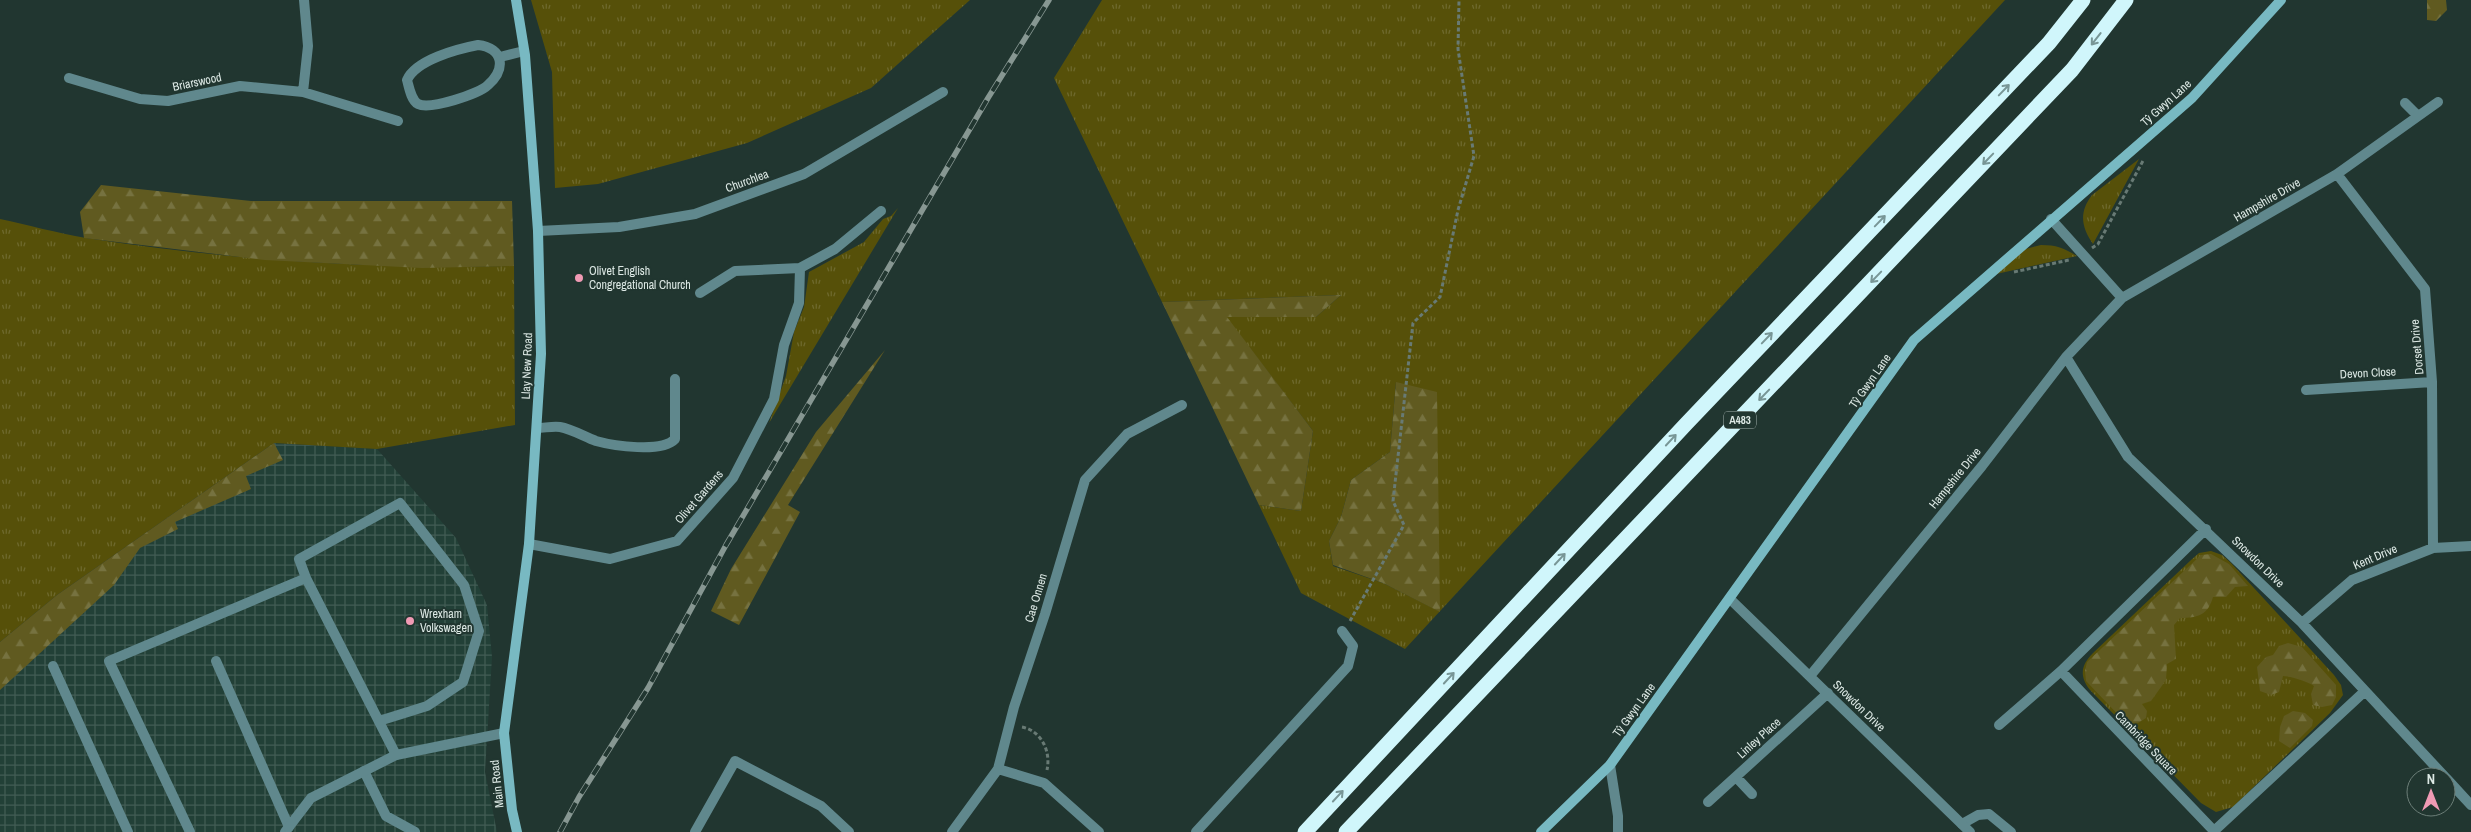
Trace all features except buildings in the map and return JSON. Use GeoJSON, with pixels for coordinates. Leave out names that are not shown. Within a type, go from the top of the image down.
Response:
{"type":"FeatureCollection","features":[{"type":"Feature","properties":{"kind":"highway"},"geometry":{"type":"LineString","coordinates":[[1305,832],[1692,417],[2049,43],[2083,0]]}},
{"type":"Feature","properties":{"kind":"highway","name":"A483"},"geometry":{"type":"LineString","coordinates":[[1346,832],[2072,70],[2126,0]]}},
{"type":"Feature","properties":{"kind":"street"},"geometry":{"type":"LineString","coordinates":[[303,92],[308,46],[304,0]]}},
{"type":"Feature","properties":{"kind":"street","name":"Llay New Road"},"geometry":{"type":"LineString","coordinates":[[504,733],[529,544],[541,354],[538,231],[524,51],[516,0]]}},
{"type":"Feature","properties":{"kind":"street","name":"Tŷ Gwyn Lane"},"geometry":{"type":"LineString","coordinates":[[1541,832],[1610,765],[1730,600],[1914,340],[2192,98],[2281,0]]}},
{"type":"Feature","properties":{"kind":"street"},"geometry":{"type":"LineString","coordinates":[[478,45],[486,46],[498,52],[500,57],[497,75],[489,85],[477,93],[450,101],[423,105],[417,104],[411,96],[407,80],[419,66],[460,49],[478,45]]}},
{"type":"Feature","properties":{"kind":"street"},"geometry":{"type":"LineString","coordinates":[[500,57],[524,51]]}},
{"type":"Feature","properties":{"kind":"street","name":"Briarswood"},"geometry":{"type":"LineString","coordinates":[[69,78],[140,99],[168,101],[240,86],[303,92],[398,121]]}},
{"type":"Feature","properties":{"kind":"street","name":"Churchlea"},"geometry":{"type":"LineString","coordinates":[[538,231],[619,227],[695,214],[804,174],[943,92]]}},
{"type":"Feature","properties":{"kind":"street","name":"Hampshire Drive"},"geometry":{"type":"LineString","coordinates":[[1810,676],[1982,466],[2066,357],[2122,298],[2337,174],[2438,102]]}},
{"type":"Feature","properties":{"kind":"street"},"geometry":{"type":"LineString","coordinates":[[2405,103],[2418,116]]}},
{"type":"Feature","properties":{"kind":"street","name":"Dorset Drive"},"geometry":{"type":"LineString","coordinates":[[2337,174],[2424,289],[2432,382],[2433,548]]}},
{"type":"Feature","properties":{"kind":"street"},"geometry":{"type":"LineString","coordinates":[[700,293],[735,271],[800,268],[835,249],[881,211]]}},
{"type":"Feature","properties":{"kind":"street"},"geometry":{"type":"LineString","coordinates":[[2051,219],[2122,298]]}},
{"type":"Feature","properties":{"kind":"street","name":"Olivet Gardens"},"geometry":{"type":"LineString","coordinates":[[529,544],[610,560],[677,541],[733,478],[774,399],[784,345],[799,302],[800,268]]}},
{"type":"Feature","properties":{"kind":"street","name":"Snowdon Drive"},"geometry":{"type":"LineString","coordinates":[[2066,357],[2128,456],[2302,623],[2435,767]]}},
{"type":"Feature","properties":{"kind":"street"},"geometry":{"type":"LineString","coordinates":[[537,428],[560,427],[599,441],[626,446],[656,447],[670,444],[675,439],[675,379]]}},
{"type":"Feature","properties":{"kind":"street","name":"Devon Close"},"geometry":{"type":"LineString","coordinates":[[2306,390],[2432,382]]}},
{"type":"Feature","properties":{"kind":"street","name":"Cae Onnen"},"geometry":{"type":"LineString","coordinates":[[952,832],[998,769],[1009,724],[1084,480],[1128,434],[1182,405]]}},
{"type":"Feature","properties":{"kind":"street"},"geometry":{"type":"LineString","coordinates":[[379,721],[427,706],[463,682],[479,631],[464,584],[400,503],[299,559],[306,578],[396,755]]}},
{"type":"Feature","properties":{"kind":"street"},"geometry":{"type":"LineString","coordinates":[[1999,725],[2061,671],[2206,529]]}},
{"type":"Feature","properties":{"kind":"street","name":"Kent Drive"},"geometry":{"type":"LineString","coordinates":[[2302,623],[2352,580],[2433,548],[2471,546]]}},
{"type":"Feature","properties":{"kind":"street"},"geometry":{"type":"LineString","coordinates":[[190,832],[109,661],[306,578]]}},
{"type":"Feature","properties":{"kind":"street","name":"Snowdon Drive"},"geometry":{"type":"LineString","coordinates":[[1730,600],[1966,828]]}},
{"type":"Feature","properties":{"kind":"street"},"geometry":{"type":"LineString","coordinates":[[1196,832],[1348,666],[1352,646],[1347,629]]}},
{"type":"Feature","properties":{"kind":"street"},"geometry":{"type":"LineString","coordinates":[[216,661],[287,829],[311,798],[396,755],[504,733]]}},
{"type":"Feature","properties":{"kind":"street"},"geometry":{"type":"LineString","coordinates":[[53,666],[128,832]]}},
{"type":"Feature","properties":{"kind":"street","name":"Cambridge Square"},"geometry":{"type":"LineString","coordinates":[[2061,671],[2213,832],[2365,691]]}},
{"type":"Feature","properties":{"kind":"street","name":"Linley Place"},"geometry":{"type":"LineString","coordinates":[[1708,802],[1828,693]]}},
{"type":"Feature","properties":{"kind":"street","name":"Main Road"},"geometry":{"type":"LineString","coordinates":[[504,733],[512,810],[517,832]]}},
{"type":"Feature","properties":{"kind":"street"},"geometry":{"type":"LineString","coordinates":[[695,832],[736,761],[821,806],[849,832]]}},
{"type":"Feature","properties":{"kind":"street"},"geometry":{"type":"LineString","coordinates":[[1610,765],[1618,816],[1618,832]]}},
{"type":"Feature","properties":{"kind":"street"},"geometry":{"type":"LineString","coordinates":[[998,769],[1044,783],[1099,832]]}},
{"type":"Feature","properties":{"kind":"street"},"geometry":{"type":"LineString","coordinates":[[364,771],[386,816],[415,832]]}},
{"type":"Feature","properties":{"kind":"street"},"geometry":{"type":"LineString","coordinates":[[1736,777],[1752,794]]}},
{"type":"Feature","properties":{"kind":"street","name":"Snowdon Drive"},"geometry":{"type":"LineString","coordinates":[[2456,789],[2471,805]]}},
{"type":"Feature","properties":{"kind":"street"},"geometry":{"type":"LineString","coordinates":[[1966,828],[1978,815],[1989,814],[2010,832]]}},
{"type":"Feature","properties":{"kind":"path"},"geometry":{"type":"LineString","coordinates":[[1347,629],[1349,619],[1404,526],[1393,501],[1413,324],[1440,298],[1458,210],[1474,156],[1458,49],[1459,0]]}},
{"type":"Feature","properties":{"kind":"path"},"geometry":{"type":"LineString","coordinates":[[2010,273],[2076,259],[2098,244],[2147,154]]}},
{"type":"Feature","properties":{"kind":"path"},"geometry":{"type":"LineString","coordinates":[[1009,724],[1028,728],[1043,741],[1049,760],[1044,783]]}},
{"type":"Feature","properties":{"kind":"shaded area"},"geometry":{"type":"Polygon","coordinates":[[[274,443],[377,449],[456,538],[487,605],[492,657],[485,772],[497,832],[0,832],[0,642],[274,443]]]}},
{"type":"Feature","properties":{"kind":"green space"},"geometry":{"type":"Polygon","coordinates":[[[531,0],[970,0],[871,88],[747,143],[598,184],[555,188],[552,72],[531,0]]]}},
{"type":"Feature","properties":{"kind":"green space"},"geometry":{"type":"Polygon","coordinates":[[[1102,0],[2005,0],[1405,649],[1301,593],[1259,505],[1301,511],[1313,431],[1226,317],[1316,317],[1341,295],[1162,302],[1054,78],[1102,0]],[[1396,382],[1390,452],[1351,480],[1341,517],[1329,541],[1333,566],[1383,583],[1440,611],[1396,382]]]}},
{"type":"Feature","properties":{"kind":"green space"},"geometry":{"type":"Polygon","coordinates":[[[2427,0],[2446,0],[2447,10],[2436,21],[2427,20],[2427,0]]]}},
{"type":"Feature","properties":{"kind":"green space"},"geometry":{"type":"Polygon","coordinates":[[[2139,159],[2093,244],[2086,232],[2083,220],[2083,213],[2088,201],[2092,195],[2139,159]]]}},
{"type":"Feature","properties":{"kind":"green space"},"geometry":{"type":"Polygon","coordinates":[[[101,185],[251,201],[512,201],[514,266],[422,268],[265,260],[84,238],[80,212],[101,185]]]}},
{"type":"Feature","properties":{"kind":"green space"},"geometry":{"type":"Polygon","coordinates":[[[898,208],[769,423],[786,376],[794,332],[804,307],[809,272],[864,242],[883,219],[891,216],[898,208]]]}},
{"type":"Feature","properties":{"kind":"green space"},"geometry":{"type":"Polygon","coordinates":[[[0,219],[86,238],[139,246],[245,257],[406,266],[514,266],[515,425],[377,449],[274,443],[57,595],[0,642],[0,219]]]}},
{"type":"Feature","properties":{"kind":"green space"},"geometry":{"type":"Polygon","coordinates":[[[2041,245],[2060,248],[2077,256],[1992,275],[2022,250],[2041,245]]]}},
{"type":"Feature","properties":{"kind":"green space"},"geometry":{"type":"Polygon","coordinates":[[[1341,295],[1316,317],[1227,317],[1313,431],[1301,511],[1259,505],[1162,302],[1341,295]]]}},
{"type":"Feature","properties":{"kind":"green space"},"geometry":{"type":"Polygon","coordinates":[[[885,350],[788,505],[800,512],[739,625],[711,611],[731,569],[816,432],[885,350]]]}},
{"type":"Feature","properties":{"kind":"green space"},"geometry":{"type":"Polygon","coordinates":[[[1396,382],[1437,392],[1440,612],[1383,583],[1333,565],[1329,541],[1341,517],[1351,480],[1390,452],[1396,382]]]}},
{"type":"Feature","properties":{"kind":"green space"},"geometry":{"type":"Polygon","coordinates":[[[274,443],[283,460],[246,476],[251,489],[175,522],[178,529],[140,548],[114,585],[0,690],[0,642],[57,595],[274,443]]]}},
{"type":"Feature","properties":{"kind":"green space"},"geometry":{"type":"Polygon","coordinates":[[[2211,551],[2222,555],[2231,563],[2334,675],[2341,685],[2343,695],[2330,713],[2233,807],[2216,812],[2201,803],[2090,690],[2086,685],[2083,675],[2084,666],[2093,653],[2199,553],[2211,551]]]}},
{"type":"Feature","properties":{"kind":"green space"},"geometry":{"type":"Polygon","coordinates":[[[2211,554],[2229,564],[2248,586],[2235,587],[2226,597],[2213,597],[2205,612],[2197,616],[2180,618],[2174,625],[2176,659],[2167,664],[2166,680],[2151,701],[2142,704],[2147,711],[2146,718],[2138,723],[2127,724],[2086,681],[2085,671],[2087,662],[2201,555],[2211,554]]]}},
{"type":"Feature","properties":{"kind":"green space"},"geometry":{"type":"Polygon","coordinates":[[[2288,643],[2302,647],[2336,685],[2336,697],[2332,705],[2322,707],[2313,705],[2311,694],[2314,686],[2290,677],[2283,676],[2279,692],[2271,695],[2260,691],[2257,667],[2266,657],[2273,655],[2279,646],[2288,643]]]}},
{"type":"Feature","properties":{"kind":"green space"},"geometry":{"type":"Polygon","coordinates":[[[2293,711],[2305,713],[2313,720],[2312,726],[2290,748],[2279,741],[2280,727],[2284,716],[2293,711]]]}},
{"type":"Feature","properties":{"kind":"railway"},"geometry":{"type":"LineString","coordinates":[[560,832],[579,797],[648,688],[726,545],[988,98],[1049,0]]}},
{"type":"Feature","properties":{"kind":"place","name":"Olivet English Congregational Church"},"geometry":{"type":"Point","coordinates":[579,278]}},
{"type":"Feature","properties":{"kind":"place","name":"Wrexham Volkswagen"},"geometry":{"type":"Point","coordinates":[410,621]}}]}
